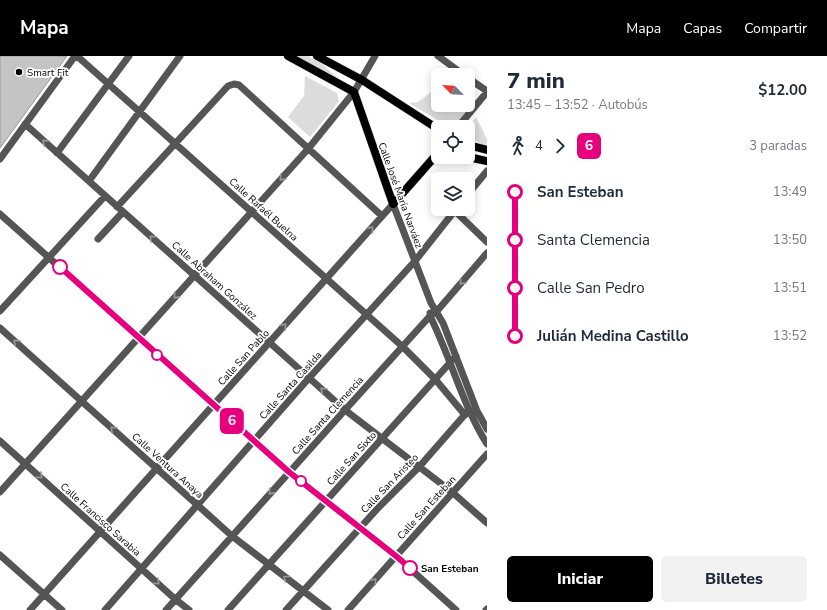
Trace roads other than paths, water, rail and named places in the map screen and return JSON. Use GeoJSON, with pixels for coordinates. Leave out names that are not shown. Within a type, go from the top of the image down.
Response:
{"type":"FeatureCollection","features":[{"type":"Feature","properties":{"kind":"main road"},"geometry":{"type":"LineString","coordinates":[[288,56],[354,92]]}},
{"type":"Feature","properties":{"kind":"main road"},"geometry":{"type":"LineString","coordinates":[[317,56],[362,80],[431,124]]}},
{"type":"Feature","properties":{"kind":"main road","name":"Calle José María Narváez"},"geometry":{"type":"LineString","coordinates":[[354,92],[393,204]]}},
{"type":"Feature","properties":{"kind":"main road"},"geometry":{"type":"LineString","coordinates":[[475,147],[487,150]]}},
{"type":"Feature","properties":{"kind":"main road"},"geometry":{"type":"LineString","coordinates":[[475,158],[487,161]]}},
{"type":"Feature","properties":{"kind":"main road","name":"Calle San Pablo"},"geometry":{"type":"LineString","coordinates":[[393,204],[431,161]]}},
{"type":"Feature","properties":{"kind":"street","name":"Calle Rafaél Buelna"},"geometry":{"type":"LineString","coordinates":[[76,56],[403,347],[467,413]]}},
{"type":"Feature","properties":{"kind":"street"},"geometry":{"type":"LineString","coordinates":[[0,159],[76,56]]}},
{"type":"Feature","properties":{"kind":"street"},"geometry":{"type":"LineString","coordinates":[[56,153],[129,56]]}},
{"type":"Feature","properties":{"kind":"street"},"geometry":{"type":"LineString","coordinates":[[89,181],[180,56]]}},
{"type":"Feature","properties":{"kind":"street"},"geometry":{"type":"LineString","coordinates":[[0,492],[308,149],[354,92],[375,56]]}},
{"type":"Feature","properties":{"kind":"street"},"geometry":{"type":"LineString","coordinates":[[438,56],[454,68]]}},
{"type":"Feature","properties":{"kind":"street"},"geometry":{"type":"LineString","coordinates":[[464,120],[487,92],[475,83]]}},
{"type":"Feature","properties":{"kind":"street"},"geometry":{"type":"LineString","coordinates":[[98,239],[120,209],[175,143],[228,86],[234,84],[239,85],[382,216]]}},
{"type":"Feature","properties":{"kind":"street","name":"Calle Abraham González"},"geometry":{"type":"LineString","coordinates":[[25,124],[345,410],[452,492],[487,523]]}},
{"type":"Feature","properties":{"kind":"street"},"geometry":{"type":"LineString","coordinates":[[475,186],[487,171]]}},
{"type":"Feature","properties":{"kind":"street"},"geometry":{"type":"LineString","coordinates":[[0,311],[105,196]]}},
{"type":"Feature","properties":{"kind":"street","name":"Calle San Pablo"},"geometry":{"type":"LineString","coordinates":[[30,610],[393,204]]}},
{"type":"Feature","properties":{"kind":"street","name":"Calle José María Narváez"},"geometry":{"type":"LineString","coordinates":[[393,204],[431,303],[456,356],[476,411],[487,429]]}},
{"type":"Feature","properties":{"kind":"street"},"geometry":{"type":"LineString","coordinates":[[0,214],[289,472],[396,556],[456,610]]}},
{"type":"Feature","properties":{"kind":"street","name":"Calle Santa Casilda"},"geometry":{"type":"LineString","coordinates":[[105,610],[309,378],[415,261],[450,216]]}},
{"type":"Feature","properties":{"kind":"street"},"geometry":{"type":"LineString","coordinates":[[461,216],[487,242]]}},
{"type":"Feature","properties":{"kind":"street","name":"Calle Santa Clemencia"},"geometry":{"type":"LineString","coordinates":[[166,610],[487,253]]}},
{"type":"Feature","properties":{"kind":"street","name":"Calle José María Narváez"},"geometry":{"type":"LineString","coordinates":[[431,303],[430,316],[450,362],[467,413],[487,444]]}},
{"type":"Feature","properties":{"kind":"street","name":"Calle Ventura Anaya"},"geometry":{"type":"LineString","coordinates":[[0,328],[232,536],[328,610]]}},
{"type":"Feature","properties":{"kind":"street","name":"Calle San Sixto"},"geometry":{"type":"LineString","coordinates":[[228,610],[456,356]]}},
{"type":"Feature","properties":{"kind":"street"},"geometry":{"type":"LineString","coordinates":[[467,413],[476,411]]}},
{"type":"Feature","properties":{"kind":"street","name":"Calle San Aristeo"},"geometry":{"type":"LineString","coordinates":[[286,610],[467,413]]}},
{"type":"Feature","properties":{"kind":"street"},"geometry":{"type":"LineString","coordinates":[[476,426],[487,414]]}},
{"type":"Feature","properties":{"kind":"street","name":"Calle Francisco Sarabia"},"geometry":{"type":"LineString","coordinates":[[0,441],[189,610]]}},
{"type":"Feature","properties":{"kind":"street","name":"Calle San Esteban"},"geometry":{"type":"LineString","coordinates":[[348,610],[487,454]]}},
{"type":"Feature","properties":{"kind":"street"},"geometry":{"type":"LineString","coordinates":[[0,555],[62,610]]}},
{"type":"Feature","properties":{"kind":"place","name":"Smart Fit"},"geometry":{"type":"Point","coordinates":[19,72]}},
{"type":"Feature","properties":{"kind":"place","name":"San Esteban"},"geometry":{"type":"Point","coordinates":[410,568]}}]}
